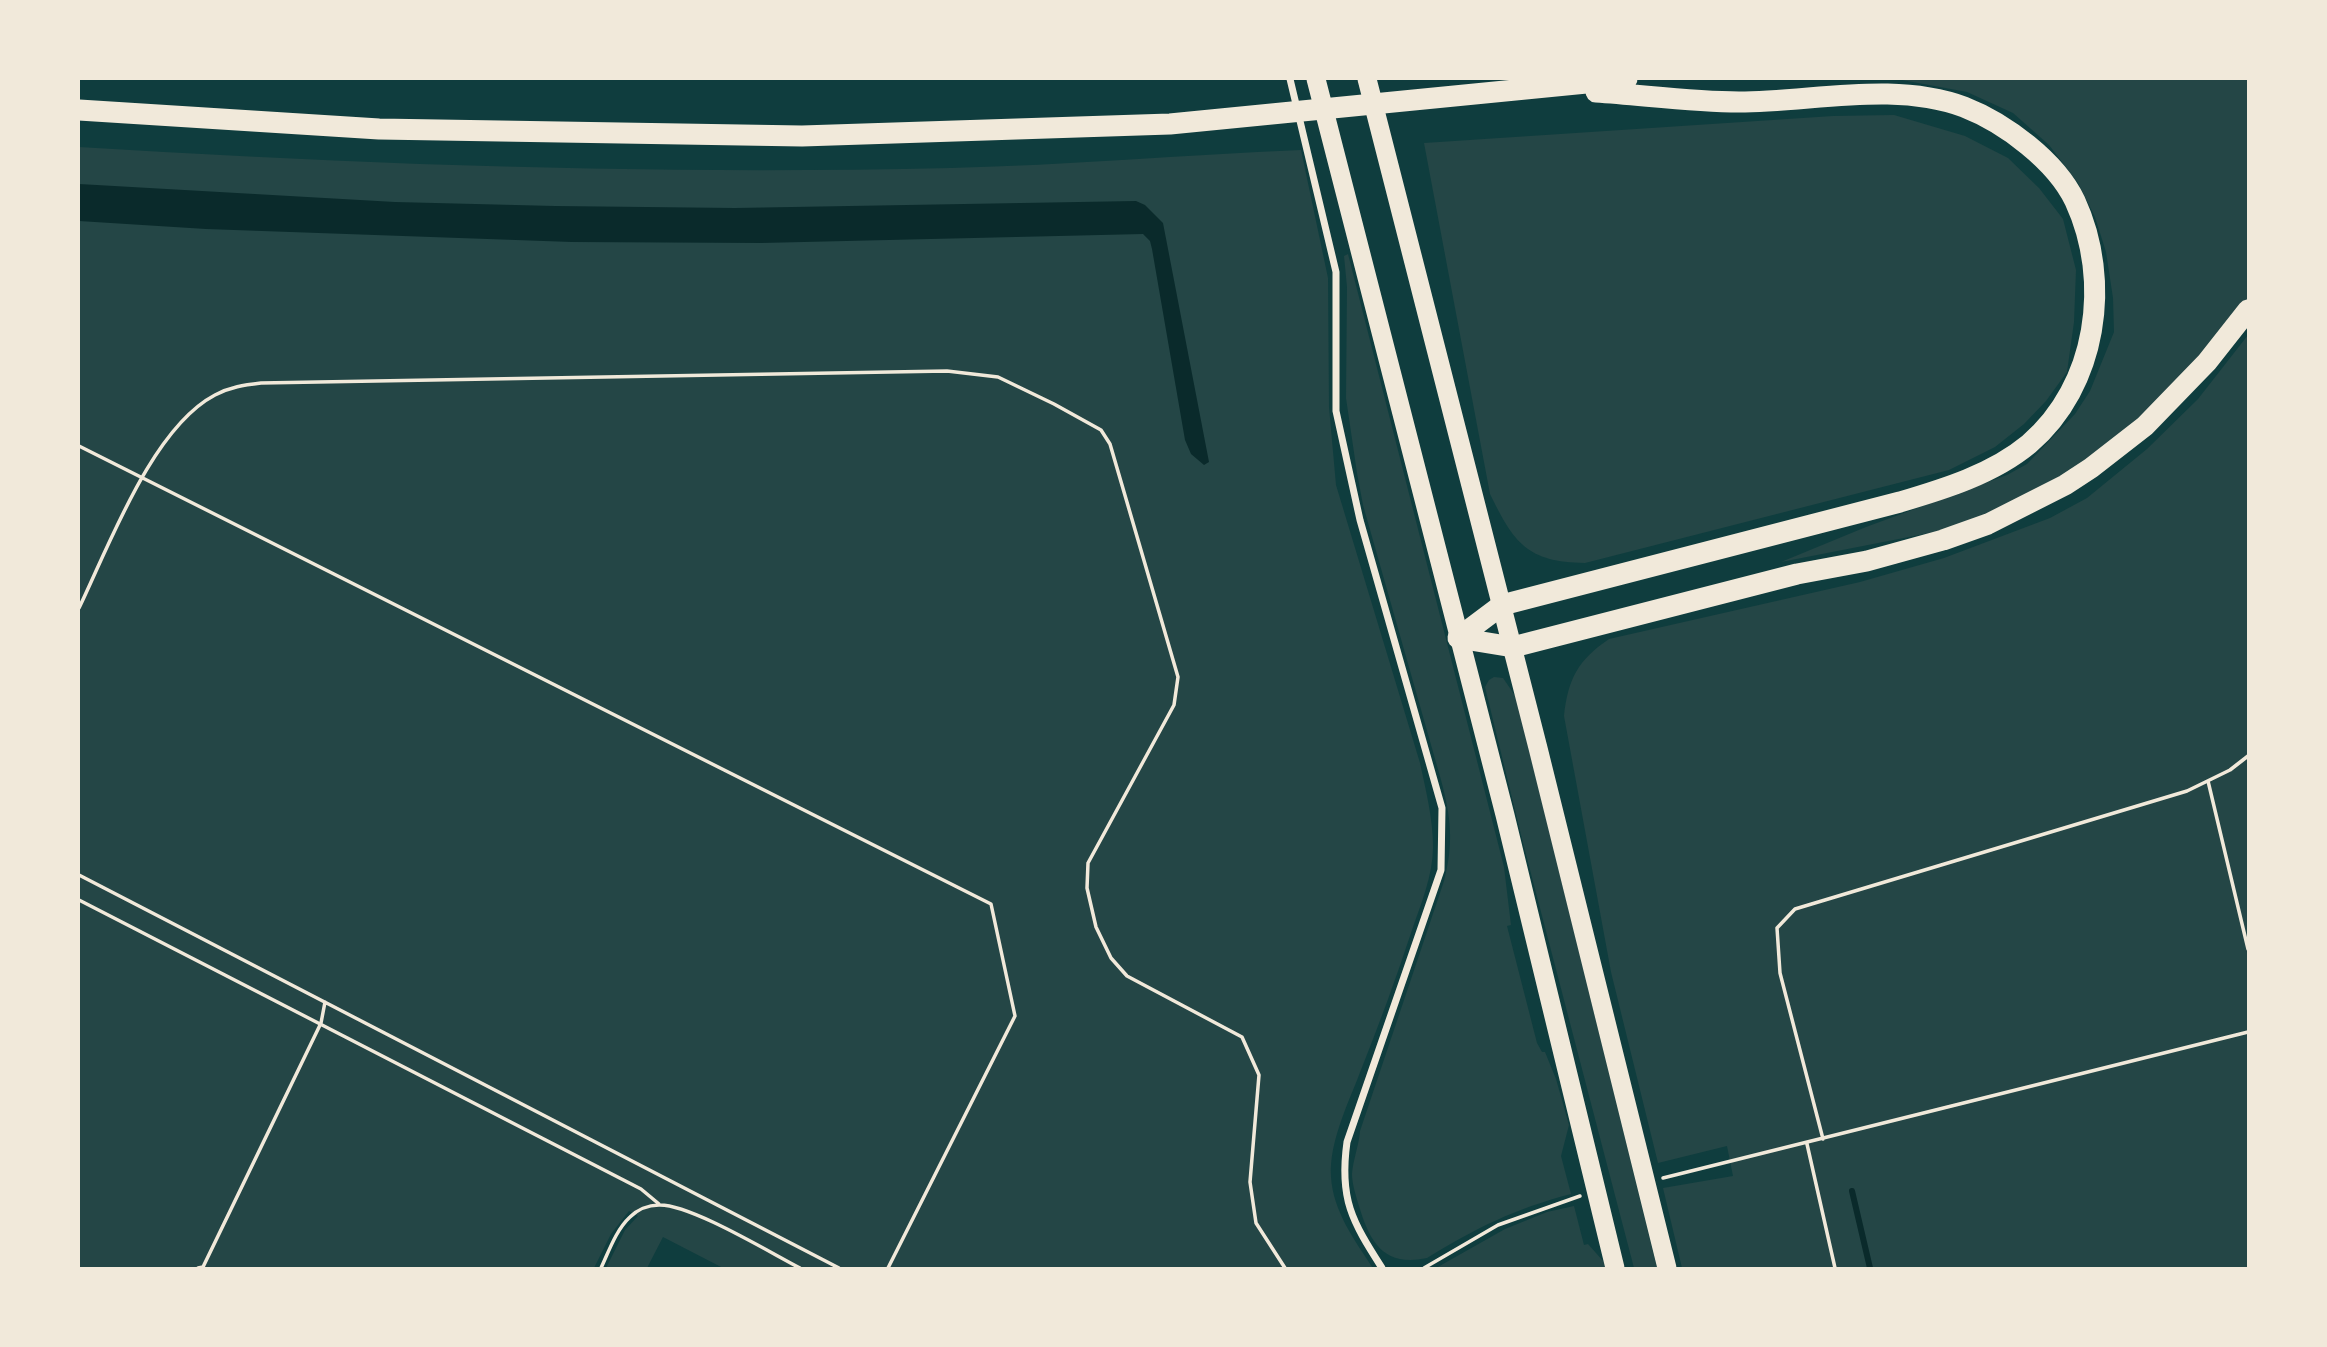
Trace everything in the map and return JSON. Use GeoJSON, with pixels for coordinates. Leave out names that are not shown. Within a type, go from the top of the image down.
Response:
{"type":"FeatureCollection","features":[{"type":"Feature","properties":{"kind":"highway"},"geometry":{"type":"LineString","coordinates":[[1316,79],[1615,1268]]}},
{"type":"Feature","properties":{"kind":"highway"},"geometry":{"type":"LineString","coordinates":[[1367,79],[1513,647],[1667,1268]]}},
{"type":"Feature","properties":{"kind":"highway"},"geometry":{"type":"LineString","coordinates":[[79,110],[379,129],[802,136],[1170,124],[1627,79]]}},
{"type":"Feature","properties":{"kind":"highway"},"geometry":{"type":"LineString","coordinates":[[1458,638],[1502,605],[1900,502],[1959,483],[1983,471],[2029,444],[2063,406],[2083,366],[2094,305],[2095,276],[2087,235],[2075,200],[2058,175],[2022,141],[1985,116],[1963,107],[1909,96],[1876,94],[1738,102],[1544,88]]}},
{"type":"Feature","properties":{"kind":"highway"},"geometry":{"type":"LineString","coordinates":[[1458,638],[1513,647],[1797,574],[1867,561],[1943,540],[2014,512],[2091,468],[2145,426],[2207,362],[2248,310]]}},
{"type":"Feature","properties":{"kind":"street"},"geometry":{"type":"LineString","coordinates":[[1290,79],[1336,272],[1336,411],[1360,520],[1442,808],[1441,870],[1347,1142],[1345,1185],[1349,1210],[1382,1268]]}},
{"type":"Feature","properties":{"kind":"path"},"geometry":{"type":"LineString","coordinates":[[79,608],[142,476],[180,422],[212,396],[235,386],[261,383],[947,371],[998,377],[1054,404],[1101,430],[1110,444],[1178,677],[1174,705],[1088,863],[1087,888],[1096,927],[1111,958],[1127,976],[1242,1037],[1259,1074],[1250,1182],[1256,1223],[1286,1268]]}},
{"type":"Feature","properties":{"kind":"path"},"geometry":{"type":"LineString","coordinates":[[79,446],[990,904],[1015,1016],[888,1268]]}},
{"type":"Feature","properties":{"kind":"path"},"geometry":{"type":"LineString","coordinates":[[1823,1140],[1780,973],[1777,928],[1796,909],[2187,791],[2230,770],[2248,756]]}},
{"type":"Feature","properties":{"kind":"path"},"geometry":{"type":"LineString","coordinates":[[2208,780],[2248,949]]}},
{"type":"Feature","properties":{"kind":"path"},"geometry":{"type":"LineString","coordinates":[[79,875],[839,1268]]}},
{"type":"Feature","properties":{"kind":"path"},"geometry":{"type":"LineString","coordinates":[[79,900],[641,1189],[659,1205]]}},
{"type":"Feature","properties":{"kind":"path"},"geometry":{"type":"LineString","coordinates":[[198,1268],[203,1267],[321,1023],[326,1002]]}},
{"type":"Feature","properties":{"kind":"path"},"geometry":{"type":"LineString","coordinates":[[1835,1268],[1807,1144],[2248,1032]]}},
{"type":"Feature","properties":{"kind":"path"},"geometry":{"type":"LineString","coordinates":[[601,1268],[621,1227],[629,1217],[643,1208],[659,1205],[697,1215],[800,1268]]}},
{"type":"Feature","properties":{"kind":"shaded area"},"geometry":{"type":"Polygon","coordinates":[[[2248,79],[2248,301],[2154,406],[2116,440],[2060,478],[1960,527],[1781,562],[1866,527],[2007,475],[2027,464],[2075,414],[2090,391],[2114,332],[2113,298],[2106,252],[2095,217],[2078,183],[2049,145],[2013,113],[1967,92],[1902,80],[1827,80],[2248,79]]]}},
{"type":"Feature","properties":{"kind":"shaded area"},"geometry":{"type":"Polygon","coordinates":[[[1894,115],[1965,136],[2008,158],[2039,188],[2063,219],[2076,270],[2074,322],[2067,372],[2046,401],[2024,424],[1995,447],[1949,470],[1585,563],[1549,559],[1525,546],[1515,537],[1490,494],[1424,143],[1833,116],[1894,115]]]}},
{"type":"Feature","properties":{"kind":"shaded area"},"geometry":{"type":"Polygon","coordinates":[[[79,147],[515,167],[733,170],[995,167],[1301,150],[1328,278],[1329,407],[1336,485],[1420,763],[1433,836],[1431,868],[1423,900],[1387,1003],[1344,1112],[1331,1164],[1333,1190],[1340,1214],[1373,1268],[723,1268],[663,1237],[647,1268],[606,1268],[625,1230],[638,1216],[629,1211],[611,1234],[594,1268],[79,1268],[79,147]]]}},
{"type":"Feature","properties":{"kind":"shaded area"},"geometry":{"type":"Polygon","coordinates":[[[79,184],[395,202],[555,206],[735,208],[1136,201],[1145,205],[1163,223],[1209,462],[1204,465],[1191,454],[1185,440],[1152,249],[1150,241],[1143,234],[761,243],[572,242],[206,229],[79,221],[79,184]]]}},
{"type":"Feature","properties":{"kind":"shaded area"},"geometry":{"type":"Polygon","coordinates":[[[1348,254],[1504,867],[1511,925],[1507,926],[1537,1043],[1542,1052],[1545,1052],[1556,1079],[1569,1125],[1561,1156],[1571,1194],[1513,1213],[1462,1237],[1427,1258],[1412,1260],[1389,1255],[1374,1241],[1363,1219],[1352,1174],[1360,1131],[1444,881],[1450,830],[1441,780],[1363,505],[1357,473],[1346,398],[1347,287],[1344,256],[1348,254]]]}},
{"type":"Feature","properties":{"kind":"shaded area"},"geometry":{"type":"Polygon","coordinates":[[[2248,335],[2248,1268],[1682,1268],[1663,1188],[1733,1176],[1727,1146],[1658,1163],[1611,972],[1564,716],[1568,691],[1576,672],[1589,655],[1609,639],[1860,582],[1944,558],[2050,518],[2087,498],[2147,449],[2198,399],[2248,335]]]}},
{"type":"Feature","properties":{"kind":"shaded area"},"geometry":{"type":"Polygon","coordinates":[[[1494,677],[1503,678],[1516,697],[1657,1268],[1634,1268],[1485,687],[1494,677]]]}},
{"type":"Feature","properties":{"kind":"shaded area"},"geometry":{"type":"Polygon","coordinates":[[[1574,1206],[1584,1245],[1588,1244],[1604,1262],[1605,1268],[1436,1268],[1505,1229],[1547,1212],[1574,1206]]]}},
{"type":"Feature","properties":{"kind":"waterway"},"geometry":{"type":"LineString","coordinates":[[1852,1191],[1870,1268]]}}]}
